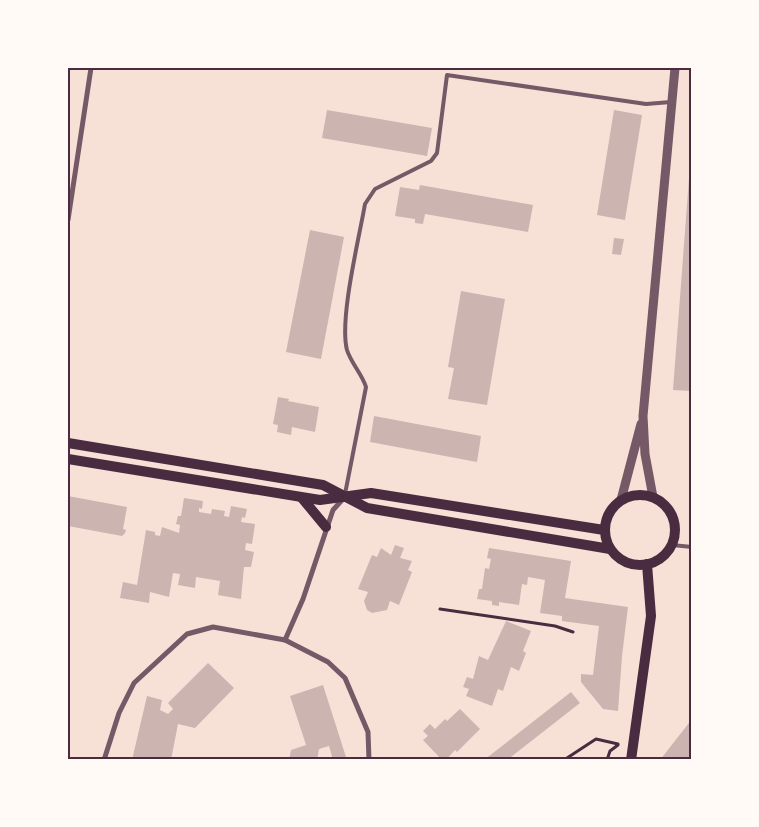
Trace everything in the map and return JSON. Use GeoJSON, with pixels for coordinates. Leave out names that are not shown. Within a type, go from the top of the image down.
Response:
{"type":"FeatureCollection","features":[{"type":"Feature","properties":{"kind":"main road"},"geometry":{"type":"LineString","coordinates":[[68,443],[323,485],[367,508],[610,549],[626,562],[647,564],[666,554],[672,545],[675,534],[675,522],[670,512],[663,503],[653,497],[636,494],[621,500],[612,508],[606,518],[604,530],[610,549]]}},
{"type":"Feature","properties":{"kind":"main road"},"geometry":{"type":"LineString","coordinates":[[68,458],[302,498],[320,500],[371,493],[604,530]]}},
{"type":"Feature","properties":{"kind":"main road"},"geometry":{"type":"LineString","coordinates":[[302,498],[326,527]]}},
{"type":"Feature","properties":{"kind":"main road"},"geometry":{"type":"LineString","coordinates":[[631,760],[651,616],[647,564]]}},
{"type":"Feature","properties":{"kind":"street"},"geometry":{"type":"LineString","coordinates":[[68,220],[91,68]]}},
{"type":"Feature","properties":{"kind":"street"},"geometry":{"type":"LineString","coordinates":[[653,497],[645,454],[643,416],[675,68]]}},
{"type":"Feature","properties":{"kind":"street"},"geometry":{"type":"LineString","coordinates":[[621,500],[643,416]]}},
{"type":"Feature","properties":{"kind":"street"},"geometry":{"type":"LineString","coordinates":[[284,640],[303,599],[333,510],[345,496]]}},
{"type":"Feature","properties":{"kind":"street"},"geometry":{"type":"LineString","coordinates":[[104,760],[119,713],[134,682],[187,634],[213,627],[284,640],[328,662],[345,678],[368,732],[369,760]]}},
{"type":"Feature","properties":{"kind":"lane"},"geometry":{"type":"LineString","coordinates":[[345,496],[366,388],[362,374],[348,352],[344,330],[365,204],[375,189],[431,161],[437,153],[447,75],[646,104],[672,102]]}},
{"type":"Feature","properties":{"kind":"lane"},"geometry":{"type":"LineString","coordinates":[[672,545],[692,547]]}},
{"type":"Feature","properties":{"kind":"path"},"geometry":{"type":"LineString","coordinates":[[440,609],[555,626],[573,632]]}},
{"type":"Feature","properties":{"kind":"path"},"geometry":{"type":"LineString","coordinates":[[564,760],[596,740],[618,744]]}},
{"type":"Feature","properties":{"kind":"building"},"geometry":{"type":"Polygon","coordinates":[[[327,110],[432,128],[427,156],[322,138],[327,110]]]}},
{"type":"Feature","properties":{"kind":"building"},"geometry":{"type":"Polygon","coordinates":[[[614,110],[642,115],[625,220],[597,215],[614,110]]]}},
{"type":"Feature","properties":{"kind":"building"},"geometry":{"type":"Polygon","coordinates":[[[690,165],[692,165],[692,391],[673,390],[690,165]]]}},
{"type":"Feature","properties":{"kind":"building"},"geometry":{"type":"Polygon","coordinates":[[[420,185],[533,205],[528,232],[425,214],[423,224],[415,223],[415,219],[395,216],[400,187],[419,190],[420,185]]]}},
{"type":"Feature","properties":{"kind":"building"},"geometry":{"type":"Polygon","coordinates":[[[310,230],[344,237],[321,359],[286,352],[310,230]]]}},
{"type":"Feature","properties":{"kind":"building"},"geometry":{"type":"Polygon","coordinates":[[[614,238],[624,239],[621,255],[612,254],[614,238]]]}},
{"type":"Feature","properties":{"kind":"building"},"geometry":{"type":"Polygon","coordinates":[[[461,291],[505,299],[487,405],[448,399],[454,368],[448,367],[461,291]]]}},
{"type":"Feature","properties":{"kind":"building"},"geometry":{"type":"Polygon","coordinates":[[[278,397],[289,399],[288,401],[319,407],[315,432],[292,427],[291,435],[277,432],[278,425],[273,424],[278,397]]]}},
{"type":"Feature","properties":{"kind":"building"},"geometry":{"type":"Polygon","coordinates":[[[374,416],[481,436],[477,462],[370,442],[374,416]]]}},
{"type":"Feature","properties":{"kind":"building"},"geometry":{"type":"Polygon","coordinates":[[[68,496],[127,507],[123,529],[126,530],[125,533],[122,536],[68,526],[68,496]]]}},
{"type":"Feature","properties":{"kind":"building"},"geometry":{"type":"Polygon","coordinates":[[[184,498],[203,501],[202,509],[199,508],[199,512],[211,514],[212,509],[225,511],[224,516],[229,517],[231,506],[247,509],[245,518],[242,517],[241,522],[255,524],[252,544],[246,543],[245,550],[254,552],[251,567],[244,567],[241,599],[218,595],[220,581],[196,577],[195,588],[178,585],[180,574],[173,573],[169,597],[150,592],[149,603],[120,598],[123,582],[137,585],[146,530],[155,532],[155,535],[160,536],[162,527],[179,533],[180,525],[176,524],[178,516],[181,516],[184,498]]]}},
{"type":"Feature","properties":{"kind":"building"},"geometry":{"type":"Polygon","coordinates":[[[395,545],[404,548],[400,558],[412,561],[408,570],[412,572],[399,605],[390,601],[387,610],[372,613],[367,610],[364,601],[368,592],[358,589],[372,555],[377,557],[381,548],[391,555],[395,545]]]}},
{"type":"Feature","properties":{"kind":"building"},"geometry":{"type":"Polygon","coordinates":[[[489,548],[571,561],[565,598],[628,607],[618,711],[603,709],[581,682],[581,674],[593,675],[599,626],[562,621],[562,616],[540,613],[545,580],[528,577],[527,585],[522,584],[519,605],[499,602],[499,606],[492,605],[492,601],[477,599],[479,589],[482,589],[485,568],[489,569],[491,559],[487,558],[489,548]]]}},
{"type":"Feature","properties":{"kind":"building"},"geometry":{"type":"Polygon","coordinates":[[[506,621],[531,631],[523,651],[526,653],[519,671],[511,667],[503,691],[498,689],[492,706],[466,696],[469,689],[463,687],[467,677],[473,679],[479,656],[488,660],[506,621]]]}},
{"type":"Feature","properties":{"kind":"building"},"geometry":{"type":"Polygon","coordinates":[[[208,663],[234,688],[195,728],[178,724],[171,760],[132,760],[147,696],[162,700],[160,710],[168,714],[173,709],[168,703],[208,663]]]}},
{"type":"Feature","properties":{"kind":"building"},"geometry":{"type":"Polygon","coordinates":[[[323,685],[346,757],[333,760],[329,746],[319,749],[317,760],[289,760],[291,750],[306,745],[290,696],[323,685]]]}},
{"type":"Feature","properties":{"kind":"building"},"geometry":{"type":"Polygon","coordinates":[[[571,692],[580,703],[507,760],[484,760],[571,692]]]}},
{"type":"Feature","properties":{"kind":"building"},"geometry":{"type":"Polygon","coordinates":[[[460,709],[480,729],[457,752],[455,750],[446,760],[442,760],[423,740],[428,736],[423,731],[430,724],[435,729],[445,719],[447,721],[460,709]]]}},
{"type":"Feature","properties":{"kind":"building"},"geometry":{"type":"Polygon","coordinates":[[[692,719],[692,760],[660,760],[692,719]]]}}]}
